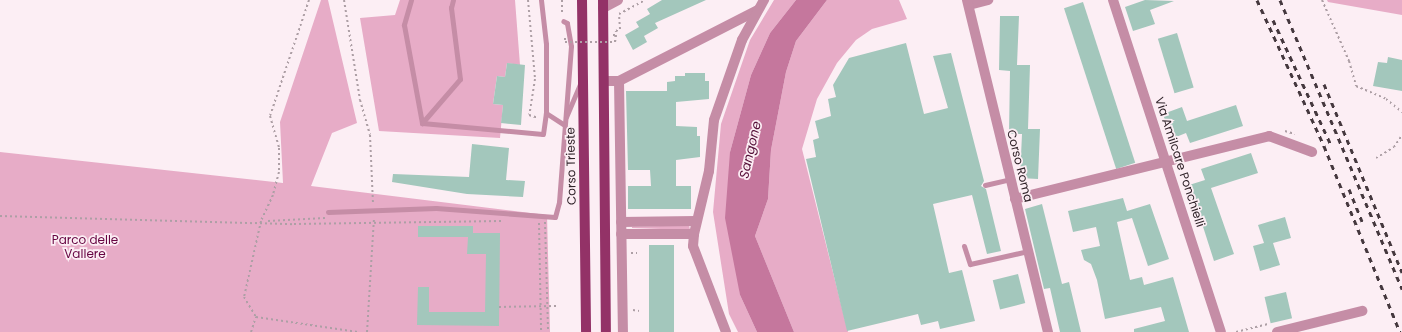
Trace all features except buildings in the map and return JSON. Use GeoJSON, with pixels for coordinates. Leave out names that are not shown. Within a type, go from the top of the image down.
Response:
{"type":"FeatureCollection","features":[{"type":"Feature","properties":{"kind":"main road","name":"Corso Trieste"},"geometry":{"type":"LineString","coordinates":[[582,0],[586,332]]}},
{"type":"Feature","properties":{"kind":"main road"},"geometry":{"type":"LineString","coordinates":[[603,4],[606,332]]}},
{"type":"Feature","properties":{"kind":"street"},"geometry":{"type":"LineString","coordinates":[[726,332],[693,246],[694,234],[709,171],[714,120],[742,40],[764,0]]}},
{"type":"Feature","properties":{"kind":"street"},"geometry":{"type":"LineString","coordinates":[[969,2],[988,0]]}},
{"type":"Feature","properties":{"kind":"street","name":"Via Amilcare Ponchielli"},"geometry":{"type":"LineString","coordinates":[[1113,0],[1167,159],[1221,332]]}},
{"type":"Feature","properties":{"kind":"street"},"geometry":{"type":"LineString","coordinates":[[603,4],[615,1]]}},
{"type":"Feature","properties":{"kind":"street","name":"Corso Roma"},"geometry":{"type":"LineString","coordinates":[[969,2],[1010,179],[1048,332]]}},
{"type":"Feature","properties":{"kind":"street"},"geometry":{"type":"LineString","coordinates":[[604,81],[618,81],[758,10]]}},
{"type":"Feature","properties":{"kind":"street"},"geometry":{"type":"LineString","coordinates":[[618,81],[623,332]]}},
{"type":"Feature","properties":{"kind":"street"},"geometry":{"type":"LineString","coordinates":[[1015,199],[1167,159],[1269,136],[1312,152]]}},
{"type":"Feature","properties":{"kind":"street"},"geometry":{"type":"LineString","coordinates":[[621,222],[696,221]]}},
{"type":"Feature","properties":{"kind":"street"},"geometry":{"type":"LineString","coordinates":[[621,234],[694,234]]}},
{"type":"Feature","properties":{"kind":"street"},"geometry":{"type":"LineString","coordinates":[[1277,332],[1362,311]]}},
{"type":"Feature","properties":{"kind":"lane"},"geometry":{"type":"LineString","coordinates":[[411,0],[404,25],[422,123]]}},
{"type":"Feature","properties":{"kind":"lane"},"geometry":{"type":"LineString","coordinates":[[422,123],[460,79],[451,8],[453,0]]}},
{"type":"Feature","properties":{"kind":"lane"},"geometry":{"type":"LineString","coordinates":[[422,123],[543,134],[546,113],[546,44],[541,0]]}},
{"type":"Feature","properties":{"kind":"lane"},"geometry":{"type":"LineString","coordinates":[[328,212],[436,208],[555,217],[559,202],[563,124],[571,46],[567,24],[563,21]]}},
{"type":"Feature","properties":{"kind":"lane"},"geometry":{"type":"LineString","coordinates":[[563,124],[583,77]]}},
{"type":"Feature","properties":{"kind":"lane"},"geometry":{"type":"LineString","coordinates":[[546,113],[563,124]]}},
{"type":"Feature","properties":{"kind":"lane"},"geometry":{"type":"LineString","coordinates":[[985,185],[1010,179]]}},
{"type":"Feature","properties":{"kind":"lane"},"geometry":{"type":"LineString","coordinates":[[964,246],[970,264],[1028,251]]}},
{"type":"Feature","properties":{"kind":"path"},"geometry":{"type":"LineString","coordinates":[[251,332],[256,317],[244,297],[261,220],[273,195],[279,172],[279,148],[270,116],[309,0]]}},
{"type":"Feature","properties":{"kind":"path"},"geometry":{"type":"LineString","coordinates":[[344,0],[360,100],[370,135],[374,220],[367,332]]}},
{"type":"Feature","properties":{"kind":"path"},"geometry":{"type":"LineString","coordinates":[[528,0],[534,79],[529,115],[537,118]]}},
{"type":"Feature","properties":{"kind":"path"},"geometry":{"type":"LineString","coordinates":[[562,0],[563,21]]}},
{"type":"Feature","properties":{"kind":"path"},"geometry":{"type":"LineString","coordinates":[[565,38],[565,42],[615,43],[616,31],[620,29],[620,14],[645,0]]}},
{"type":"Feature","properties":{"kind":"path"},"geometry":{"type":"LineString","coordinates":[[1322,0],[1349,61],[1356,86],[1386,99],[1402,112]]}},
{"type":"Feature","properties":{"kind":"path"},"geometry":{"type":"LineString","coordinates":[[1283,131],[1301,138]]}},
{"type":"Feature","properties":{"kind":"path"},"geometry":{"type":"LineString","coordinates":[[1376,158],[1394,147],[1402,135]]}},
{"type":"Feature","properties":{"kind":"path"},"geometry":{"type":"LineString","coordinates":[[0,216],[261,220],[294,224],[374,220],[505,221]]}},
{"type":"Feature","properties":{"kind":"path"},"geometry":{"type":"LineString","coordinates":[[540,332],[542,217]]}},
{"type":"Feature","properties":{"kind":"path"},"geometry":{"type":"LineString","coordinates":[[542,217],[548,332]]}},
{"type":"Feature","properties":{"kind":"path"},"geometry":{"type":"LineString","coordinates":[[630,253],[637,253]]}},
{"type":"Feature","properties":{"kind":"path"},"geometry":{"type":"LineString","coordinates":[[499,307],[556,306]]}},
{"type":"Feature","properties":{"kind":"path"},"geometry":{"type":"LineString","coordinates":[[633,310],[638,310]]}},
{"type":"Feature","properties":{"kind":"path"},"geometry":{"type":"LineString","coordinates":[[256,317],[358,332]]}},
{"type":"Feature","properties":{"kind":"path"},"geometry":{"type":"LineString","coordinates":[[1236,332],[1269,324]]}},
{"type":"Feature","properties":{"kind":"green space","name":"Parco delle Vallere"},"geometry":{"type":"Polygon","coordinates":[[[321,0],[328,0],[357,123],[332,133],[311,186],[547,215],[550,332],[0,332],[0,152],[283,183],[280,122],[321,0]]]}},
{"type":"Feature","properties":{"kind":"green space"},"geometry":{"type":"Polygon","coordinates":[[[400,0],[515,0],[520,65],[507,63],[505,77],[497,76],[493,104],[503,105],[500,138],[379,131],[360,18],[395,15],[400,0]]]}},
{"type":"Feature","properties":{"kind":"green space"},"geometry":{"type":"Polygon","coordinates":[[[774,0],[796,0],[770,33],[751,75],[730,152],[740,295],[757,332],[738,332],[729,314],[713,212],[721,124],[750,40],[774,0]]]}},
{"type":"Feature","properties":{"kind":"green space"},"geometry":{"type":"Polygon","coordinates":[[[827,0],[899,0],[907,19],[872,29],[856,40],[837,63],[817,99],[802,149],[848,332],[794,332],[755,236],[768,199],[771,150],[786,72],[796,41],[827,0]]]}},
{"type":"Feature","properties":{"kind":"green space"},"geometry":{"type":"Polygon","coordinates":[[[1327,0],[1402,0],[1402,15],[1328,2],[1327,0]]]}},
{"type":"Feature","properties":{"kind":"green space"},"geometry":{"type":"Polygon","coordinates":[[[689,225],[690,230],[632,228],[632,227],[689,225]]]}},
{"type":"Feature","properties":{"kind":"water","name":"Sangone"},"geometry":{"type":"Polygon","coordinates":[[[796,0],[827,0],[796,41],[786,72],[771,150],[768,199],[755,236],[794,332],[757,332],[740,295],[725,218],[730,152],[751,75],[770,33],[796,0]]]}},
{"type":"Feature","properties":{"kind":"railway"},"geometry":{"type":"LineString","coordinates":[[1257,0],[1324,146],[1400,332]]}},
{"type":"Feature","properties":{"kind":"railway"},"geometry":{"type":"LineString","coordinates":[[1280,0],[1402,289]]}},
{"type":"Feature","properties":{"kind":"railway"},"geometry":{"type":"LineString","coordinates":[[1273,20],[1330,143]]}},
{"type":"Feature","properties":{"kind":"railway"},"geometry":{"type":"LineString","coordinates":[[1324,84],[1402,272]]}},
{"type":"Feature","properties":{"kind":"railway"},"geometry":{"type":"LineString","coordinates":[[1349,189],[1362,221]]}}]}
